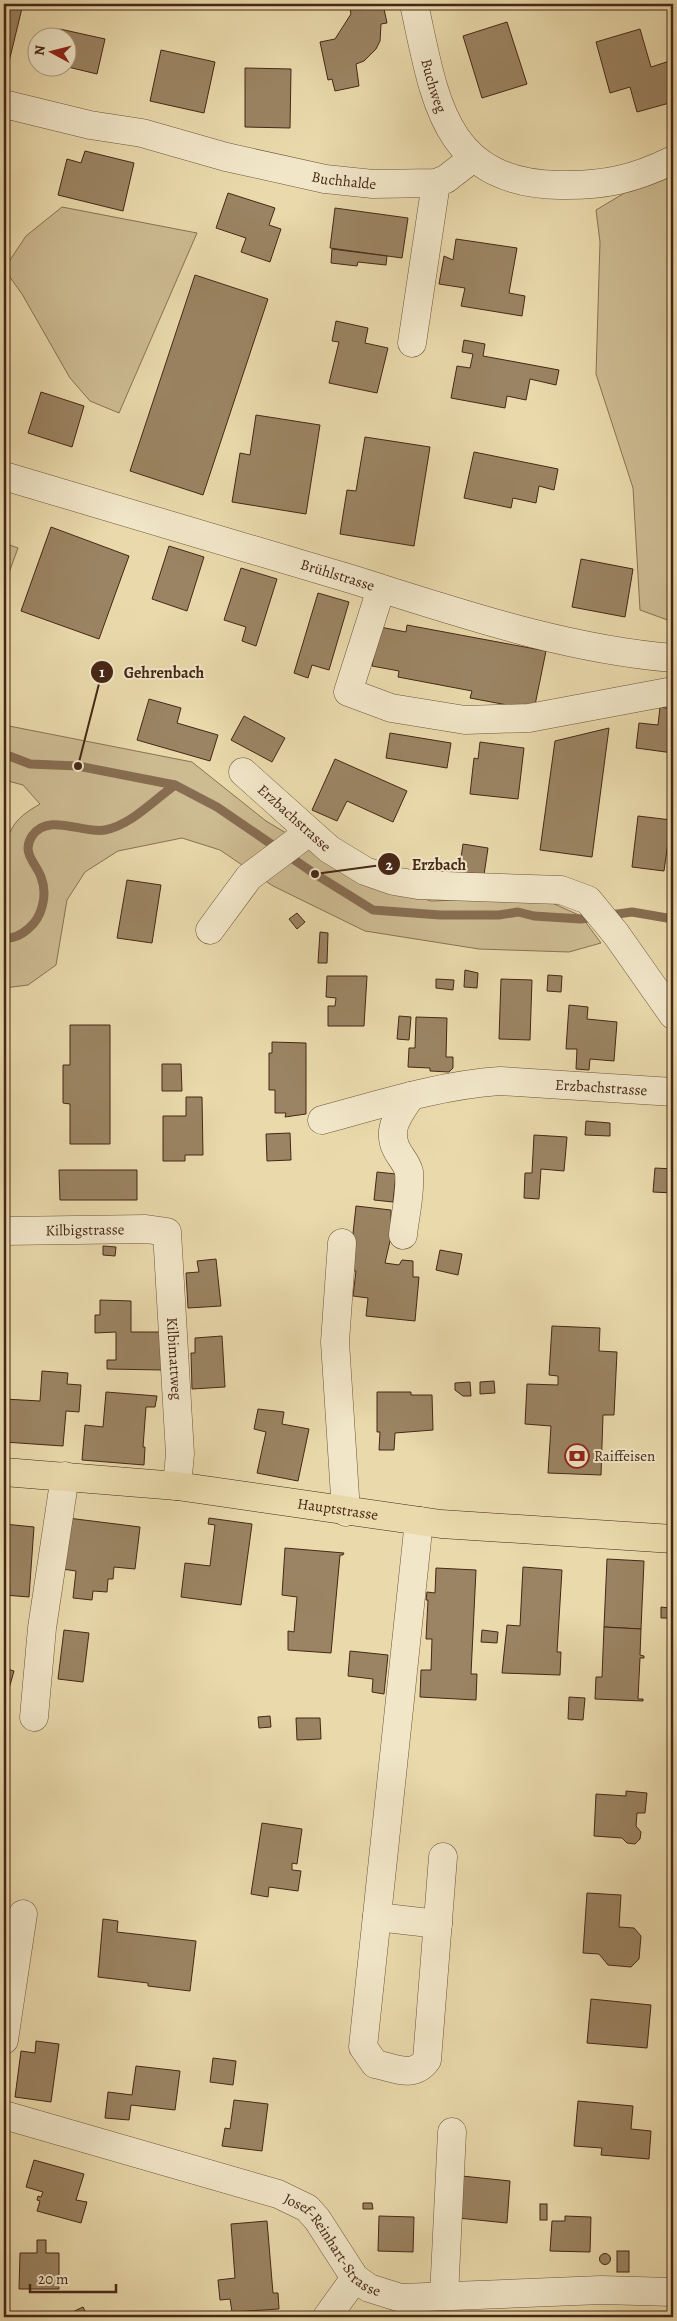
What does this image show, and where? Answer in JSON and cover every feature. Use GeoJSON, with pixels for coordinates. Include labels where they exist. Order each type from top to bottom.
{"type":"FeatureCollection","features":[{"type":"Feature","properties":{"kind":"main road","name":"Hauptstrasse"},"geometry":{"type":"LineString","coordinates":[[4,1472],[176,1486],[419,1521],[673,1539]]}},
{"type":"Feature","properties":{"kind":"street","name":"Buchweg"},"geometry":{"type":"LineString","coordinates":[[414,4],[427,64],[443,115],[462,147],[473,158]]}},
{"type":"Feature","properties":{"kind":"street","name":"Buchhalde"},"geometry":{"type":"LineString","coordinates":[[4,104],[90,125],[142,133],[235,159],[325,179],[373,184],[436,183]]}},
{"type":"Feature","properties":{"kind":"street"},"geometry":{"type":"LineString","coordinates":[[412,343],[436,183],[446,179],[473,158],[489,170],[506,178],[525,183],[575,186],[606,184],[645,174],[673,160]]}},
{"type":"Feature","properties":{"kind":"street","name":"Brühlstrasse"},"geometry":{"type":"LineString","coordinates":[[4,476],[200,533],[505,626],[582,645],[642,656],[673,658]]}},
{"type":"Feature","properties":{"kind":"street"},"geometry":{"type":"LineString","coordinates":[[381,589],[348,692],[391,708],[465,720],[529,718],[673,691]]}},
{"type":"Feature","properties":{"kind":"street","name":"Erzbachstrasse"},"geometry":{"type":"LineString","coordinates":[[243,772],[292,845],[329,849],[365,871],[418,885],[561,890],[588,900],[616,934],[673,1015]]}},
{"type":"Feature","properties":{"kind":"street"},"geometry":{"type":"LineString","coordinates":[[210,930],[249,877],[292,845]]}},
{"type":"Feature","properties":{"kind":"street","name":"Erzbachstrasse"},"geometry":{"type":"LineString","coordinates":[[322,1120],[458,1085],[500,1081],[673,1092]]}},
{"type":"Feature","properties":{"kind":"street"},"geometry":{"type":"LineString","coordinates":[[403,1235],[408,1171],[407,1165],[395,1148],[392,1131],[397,1115],[411,1096]]}},
{"type":"Feature","properties":{"kind":"street","name":"Kilbigstrasse"},"geometry":{"type":"LineString","coordinates":[[4,1231],[146,1229],[167,1232]]}},
{"type":"Feature","properties":{"kind":"street","name":"Kilbimattweg"},"geometry":{"type":"LineString","coordinates":[[167,1232],[180,1454],[176,1486]]}},
{"type":"Feature","properties":{"kind":"street"},"geometry":{"type":"LineString","coordinates":[[342,1243],[335,1342],[346,1512]]}},
{"type":"Feature","properties":{"kind":"street"},"geometry":{"type":"LineString","coordinates":[[34,1717],[42,1628],[65,1476]]}},
{"type":"Feature","properties":{"kind":"street"},"geometry":{"type":"LineString","coordinates":[[419,1521],[363,2047],[375,2064],[412,2072],[421,2069],[427,2060],[443,1857]]}},
{"type":"Feature","properties":{"kind":"street"},"geometry":{"type":"LineString","coordinates":[[4,2040],[23,1914]]}},
{"type":"Feature","properties":{"kind":"street"},"geometry":{"type":"LineString","coordinates":[[377,1916],[438,1924]]}},
{"type":"Feature","properties":{"kind":"street","name":"Josef-Reinhart-Strasse"},"geometry":{"type":"LineString","coordinates":[[4,2115],[278,2194],[307,2208],[317,2218],[355,2278],[369,2288],[401,2298],[601,2290],[673,2292]]}},
{"type":"Feature","properties":{"kind":"street"},"geometry":{"type":"LineString","coordinates":[[444,2296],[452,2132]]}},
{"type":"Feature","properties":{"kind":"street"},"geometry":{"type":"LineString","coordinates":[[328,2317],[355,2278]]}},
{"type":"Feature","properties":{"kind":"shaded area"},"geometry":{"type":"Polygon","coordinates":[[[673,170],[673,622],[640,610],[633,488],[596,374],[600,242],[596,210],[643,182],[673,170]]]}},
{"type":"Feature","properties":{"kind":"shaded area"},"geometry":{"type":"Polygon","coordinates":[[[62,207],[197,233],[119,413],[90,401],[70,378],[22,294],[4,269],[26,236],[62,207]]]}},
{"type":"Feature","properties":{"kind":"shaded area"},"geometry":{"type":"Polygon","coordinates":[[[4,543],[18,548],[4,586],[4,543]]]}},
{"type":"Feature","properties":{"kind":"shaded area"},"geometry":{"type":"Polygon","coordinates":[[[4,725],[192,762],[266,821],[366,881],[431,901],[539,897],[581,916],[601,943],[569,952],[479,949],[365,931],[273,886],[220,850],[182,838],[118,851],[85,872],[67,900],[56,965],[28,985],[4,988],[4,855],[8,837],[15,824],[25,814],[40,804],[23,785],[4,780],[4,725]]]}},
{"type":"Feature","properties":{"kind":"building"},"geometry":{"type":"Polygon","coordinates":[[[4,4],[23,4],[6,74],[4,73],[4,4]]]}},
{"type":"Feature","properties":{"kind":"building"},"geometry":{"type":"Polygon","coordinates":[[[349,4],[383,4],[387,23],[381,24],[380,41],[376,49],[364,61],[356,64],[359,86],[335,91],[332,79],[328,80],[320,42],[335,39],[351,14],[349,4]]]}},
{"type":"Feature","properties":{"kind":"building"},"geometry":{"type":"Polygon","coordinates":[[[507,22],[527,84],[482,98],[463,36],[507,22]]]}},
{"type":"Feature","properties":{"kind":"building"},"geometry":{"type":"Polygon","coordinates":[[[640,29],[651,67],[673,60],[673,102],[637,112],[630,87],[610,93],[596,42],[640,29]]]}},
{"type":"Feature","properties":{"kind":"building"},"geometry":{"type":"Polygon","coordinates":[[[78,33],[105,39],[97,74],[78,69],[78,33]]]}},
{"type":"Feature","properties":{"kind":"building"},"geometry":{"type":"Polygon","coordinates":[[[161,50],[215,62],[204,113],[150,101],[161,50]]]}},
{"type":"Feature","properties":{"kind":"building"},"geometry":{"type":"Polygon","coordinates":[[[245,68],[291,69],[290,128],[245,127],[245,68]]]}},
{"type":"Feature","properties":{"kind":"building"},"geometry":{"type":"Polygon","coordinates":[[[85,151],[134,163],[123,211],[58,195],[67,159],[81,163],[85,151]]]}},
{"type":"Feature","properties":{"kind":"building"},"geometry":{"type":"Polygon","coordinates":[[[228,193],[275,208],[269,225],[281,229],[270,262],[241,252],[246,238],[216,228],[228,193]]]}},
{"type":"Feature","properties":{"kind":"building"},"geometry":{"type":"Polygon","coordinates":[[[335,208],[408,218],[402,258],[330,248],[335,208]]]}},
{"type":"Feature","properties":{"kind":"building"},"geometry":{"type":"Polygon","coordinates":[[[456,239],[517,248],[509,293],[525,296],[522,316],[461,306],[465,288],[439,284],[444,256],[453,260],[456,239]]]}},
{"type":"Feature","properties":{"kind":"building"},"geometry":{"type":"Polygon","coordinates":[[[332,249],[387,256],[386,265],[358,262],[357,266],[331,263],[332,249]]]}},
{"type":"Feature","properties":{"kind":"building"},"geometry":{"type":"Polygon","coordinates":[[[195,275],[268,299],[203,495],[130,471],[195,275]]]}},
{"type":"Feature","properties":{"kind":"building"},"geometry":{"type":"Polygon","coordinates":[[[336,321],[368,328],[365,343],[388,348],[377,393],[329,383],[339,342],[332,341],[336,321]]]}},
{"type":"Feature","properties":{"kind":"building"},"geometry":{"type":"Polygon","coordinates":[[[464,340],[485,344],[483,356],[559,370],[556,385],[530,379],[526,400],[507,396],[505,408],[451,398],[457,366],[470,368],[473,354],[462,352],[464,340]]]}},
{"type":"Feature","properties":{"kind":"building"},"geometry":{"type":"Polygon","coordinates":[[[41,392],[84,406],[72,447],[28,433],[41,392]]]}},
{"type":"Feature","properties":{"kind":"building"},"geometry":{"type":"Polygon","coordinates":[[[256,415],[320,425],[306,514],[232,502],[240,453],[250,455],[256,415]]]}},
{"type":"Feature","properties":{"kind":"building"},"geometry":{"type":"Polygon","coordinates":[[[365,437],[430,447],[414,546],[340,534],[347,490],[356,491],[365,437]]]}},
{"type":"Feature","properties":{"kind":"building"},"geometry":{"type":"Polygon","coordinates":[[[474,452],[558,469],[554,490],[539,486],[536,503],[513,498],[511,508],[464,498],[474,452]]]}},
{"type":"Feature","properties":{"kind":"building"},"geometry":{"type":"Polygon","coordinates":[[[51,527],[129,556],[99,639],[21,611],[51,527]]]}},
{"type":"Feature","properties":{"kind":"building"},"geometry":{"type":"Polygon","coordinates":[[[169,546],[204,557],[187,611],[152,599],[169,546]]]}},
{"type":"Feature","properties":{"kind":"building"},"geometry":{"type":"Polygon","coordinates":[[[581,559],[633,569],[625,617],[572,607],[581,559]]]}},
{"type":"Feature","properties":{"kind":"building"},"geometry":{"type":"Polygon","coordinates":[[[241,568],[277,579],[256,646],[242,641],[246,627],[224,620],[241,568]]]}},
{"type":"Feature","properties":{"kind":"building"},"geometry":{"type":"Polygon","coordinates":[[[318,593],[349,602],[329,670],[312,665],[308,678],[294,673],[318,593]]]}},
{"type":"Feature","properties":{"kind":"building"},"geometry":{"type":"Polygon","coordinates":[[[407,625],[546,651],[534,710],[470,698],[472,691],[398,677],[399,671],[372,666],[380,627],[406,632],[407,625]]]}},
{"type":"Feature","properties":{"kind":"building"},"geometry":{"type":"Polygon","coordinates":[[[149,699],[181,708],[177,723],[218,735],[210,761],[137,740],[149,699]]]}},
{"type":"Feature","properties":{"kind":"building"},"geometry":{"type":"Polygon","coordinates":[[[660,707],[673,709],[673,753],[636,748],[639,723],[658,725],[660,707]]]}},
{"type":"Feature","properties":{"kind":"building"},"geometry":{"type":"Polygon","coordinates":[[[244,716],[285,738],[272,762],[231,740],[244,716]]]}},
{"type":"Feature","properties":{"kind":"building"},"geometry":{"type":"Polygon","coordinates":[[[609,728],[592,857],[540,850],[555,741],[609,728]]]}},
{"type":"Feature","properties":{"kind":"building"},"geometry":{"type":"Polygon","coordinates":[[[390,733],[451,743],[447,768],[386,758],[390,733]]]}},
{"type":"Feature","properties":{"kind":"building"},"geometry":{"type":"Polygon","coordinates":[[[480,742],[524,748],[518,799],[470,794],[474,758],[478,759],[480,742]]]}},
{"type":"Feature","properties":{"kind":"building"},"geometry":{"type":"Polygon","coordinates":[[[335,759],[407,791],[393,822],[347,801],[337,821],[312,810],[335,759]]]}},
{"type":"Feature","properties":{"kind":"building"},"geometry":{"type":"Polygon","coordinates":[[[638,816],[671,820],[664,871],[632,867],[638,816]]]}},
{"type":"Feature","properties":{"kind":"building"},"geometry":{"type":"Polygon","coordinates":[[[463,844],[488,848],[484,875],[459,871],[463,844]]]}},
{"type":"Feature","properties":{"kind":"building"},"geometry":{"type":"Polygon","coordinates":[[[127,880],[161,885],[152,943],[117,938],[127,880]]]}},
{"type":"Feature","properties":{"kind":"building"},"geometry":{"type":"Polygon","coordinates":[[[297,913],[305,922],[297,929],[289,919],[297,913]]]}},
{"type":"Feature","properties":{"kind":"building"},"geometry":{"type":"Polygon","coordinates":[[[320,932],[328,933],[327,963],[318,963],[320,932]]]}},
{"type":"Feature","properties":{"kind":"building"},"geometry":{"type":"Polygon","coordinates":[[[465,970],[478,973],[477,988],[464,987],[465,970]]]}},
{"type":"Feature","properties":{"kind":"building"},"geometry":{"type":"Polygon","coordinates":[[[548,975],[562,976],[561,992],[547,991],[548,975]]]}},
{"type":"Feature","properties":{"kind":"building"},"geometry":{"type":"Polygon","coordinates":[[[327,976],[367,976],[364,1026],[328,1026],[328,1006],[335,1006],[336,998],[326,997],[327,976]]]}},
{"type":"Feature","properties":{"kind":"building"},"geometry":{"type":"Polygon","coordinates":[[[436,979],[454,980],[453,990],[436,988],[436,979]]]}},
{"type":"Feature","properties":{"kind":"building"},"geometry":{"type":"Polygon","coordinates":[[[501,979],[532,980],[530,1040],[499,1039],[501,979]]]}},
{"type":"Feature","properties":{"kind":"building"},"geometry":{"type":"Polygon","coordinates":[[[569,1005],[588,1007],[587,1019],[617,1022],[614,1061],[590,1059],[589,1070],[576,1069],[577,1049],[566,1049],[569,1005]]]}},
{"type":"Feature","properties":{"kind":"building"},"geometry":{"type":"Polygon","coordinates":[[[399,1016],[411,1017],[409,1040],[397,1039],[399,1016]]]}},
{"type":"Feature","properties":{"kind":"building"},"geometry":{"type":"Polygon","coordinates":[[[416,1017],[447,1018],[446,1057],[453,1057],[453,1068],[449,1072],[430,1071],[430,1068],[408,1067],[409,1048],[415,1048],[416,1017]]]}},
{"type":"Feature","properties":{"kind":"building"},"geometry":{"type":"Polygon","coordinates":[[[70,1025],[110,1025],[110,1144],[70,1144],[70,1104],[63,1103],[63,1065],[70,1065],[70,1025]]]}},
{"type":"Feature","properties":{"kind":"building"},"geometry":{"type":"Polygon","coordinates":[[[272,1042],[306,1043],[306,1114],[285,1117],[286,1113],[275,1113],[275,1090],[269,1090],[269,1053],[272,1053],[272,1042]]]}},
{"type":"Feature","properties":{"kind":"building"},"geometry":{"type":"Polygon","coordinates":[[[162,1064],[181,1064],[182,1091],[162,1091],[162,1064]]]}},
{"type":"Feature","properties":{"kind":"building"},"geometry":{"type":"Polygon","coordinates":[[[186,1097],[202,1097],[203,1155],[185,1155],[185,1161],[163,1161],[163,1116],[186,1116],[186,1097]]]}},
{"type":"Feature","properties":{"kind":"building"},"geometry":{"type":"Polygon","coordinates":[[[586,1121],[610,1123],[610,1136],[585,1135],[586,1121]]]}},
{"type":"Feature","properties":{"kind":"building"},"geometry":{"type":"Polygon","coordinates":[[[290,1133],[291,1160],[267,1161],[266,1134],[290,1133]]]}},
{"type":"Feature","properties":{"kind":"building"},"geometry":{"type":"Polygon","coordinates":[[[534,1135],[567,1137],[564,1171],[541,1169],[539,1199],[524,1198],[525,1173],[532,1173],[534,1135]]]}},
{"type":"Feature","properties":{"kind":"building"},"geometry":{"type":"Polygon","coordinates":[[[655,1168],[673,1169],[673,1193],[653,1192],[655,1168]]]}},
{"type":"Feature","properties":{"kind":"building"},"geometry":{"type":"Polygon","coordinates":[[[59,1170],[137,1170],[137,1200],[60,1200],[59,1170]]]}},
{"type":"Feature","properties":{"kind":"building"},"geometry":{"type":"Polygon","coordinates":[[[377,1172],[396,1174],[393,1202],[374,1200],[377,1172]]]}},
{"type":"Feature","properties":{"kind":"building"},"geometry":{"type":"Polygon","coordinates":[[[356,1206],[391,1210],[391,1237],[385,1263],[399,1265],[402,1260],[413,1261],[413,1277],[419,1277],[415,1321],[366,1316],[368,1298],[353,1296],[356,1271],[349,1270],[356,1206]]]}},
{"type":"Feature","properties":{"kind":"building"},"geometry":{"type":"Polygon","coordinates":[[[103,1246],[116,1247],[115,1256],[103,1255],[103,1246]]]}},
{"type":"Feature","properties":{"kind":"building"},"geometry":{"type":"Polygon","coordinates":[[[440,1250],[462,1254],[458,1275],[436,1270],[440,1250]]]}},
{"type":"Feature","properties":{"kind":"building"},"geometry":{"type":"Polygon","coordinates":[[[216,1259],[221,1306],[188,1308],[186,1273],[199,1272],[197,1261],[216,1259]]]}},
{"type":"Feature","properties":{"kind":"building"},"geometry":{"type":"Polygon","coordinates":[[[100,1300],[131,1301],[131,1332],[164,1332],[163,1370],[107,1369],[107,1360],[116,1360],[116,1332],[95,1333],[95,1315],[100,1315],[100,1300]]]}},
{"type":"Feature","properties":{"kind":"building"},"geometry":{"type":"Polygon","coordinates":[[[552,1326],[600,1328],[599,1351],[617,1352],[614,1415],[603,1415],[601,1475],[548,1473],[551,1426],[525,1424],[527,1384],[558,1385],[558,1376],[549,1375],[552,1326]]]}},
{"type":"Feature","properties":{"kind":"building"},"geometry":{"type":"Polygon","coordinates":[[[672,1328],[673,1376],[668,1376],[672,1328]]]}},
{"type":"Feature","properties":{"kind":"building"},"geometry":{"type":"Polygon","coordinates":[[[4,1336],[8,1336],[6,1368],[4,1368],[4,1336]]]}},
{"type":"Feature","properties":{"kind":"building"},"geometry":{"type":"Polygon","coordinates":[[[222,1336],[225,1387],[192,1389],[191,1353],[195,1353],[195,1338],[222,1336]]]}},
{"type":"Feature","properties":{"kind":"building"},"geometry":{"type":"Polygon","coordinates":[[[42,1371],[68,1373],[67,1384],[81,1385],[79,1412],[66,1411],[63,1446],[4,1442],[4,1399],[40,1401],[42,1371]]]}},
{"type":"Feature","properties":{"kind":"building"},"geometry":{"type":"Polygon","coordinates":[[[494,1381],[495,1393],[480,1394],[480,1382],[494,1381]]]}},
{"type":"Feature","properties":{"kind":"building"},"geometry":{"type":"Polygon","coordinates":[[[470,1382],[471,1396],[463,1396],[455,1390],[455,1383],[470,1382]]]}},
{"type":"Feature","properties":{"kind":"building"},"geometry":{"type":"Polygon","coordinates":[[[106,1392],[157,1396],[155,1407],[146,1407],[143,1447],[145,1447],[144,1465],[82,1460],[85,1425],[103,1427],[106,1392]]]}},
{"type":"Feature","properties":{"kind":"building"},"geometry":{"type":"Polygon","coordinates":[[[377,1392],[411,1392],[411,1395],[432,1395],[433,1430],[395,1433],[394,1450],[379,1450],[380,1432],[377,1432],[377,1392]]]}},
{"type":"Feature","properties":{"kind":"building"},"geometry":{"type":"Polygon","coordinates":[[[258,1409],[284,1412],[282,1424],[309,1429],[298,1481],[257,1473],[266,1432],[254,1429],[258,1409]]]}},
{"type":"Feature","properties":{"kind":"building"},"geometry":{"type":"Polygon","coordinates":[[[68,1518],[140,1527],[135,1569],[114,1567],[113,1579],[108,1579],[107,1592],[93,1591],[92,1600],[73,1598],[76,1571],[62,1569],[68,1518]]]}},
{"type":"Feature","properties":{"kind":"building"},"geometry":{"type":"Polygon","coordinates":[[[209,1518],[252,1524],[241,1605],[181,1597],[185,1563],[210,1566],[215,1525],[208,1524],[209,1518]]]}},
{"type":"Feature","properties":{"kind":"building"},"geometry":{"type":"Polygon","coordinates":[[[4,1524],[34,1527],[29,1597],[4,1595],[4,1589],[7,1589],[8,1580],[4,1580],[4,1524]]]}},
{"type":"Feature","properties":{"kind":"building"},"geometry":{"type":"Polygon","coordinates":[[[285,1548],[344,1553],[340,1555],[331,1653],[288,1650],[288,1631],[294,1632],[297,1597],[282,1595],[285,1548]]]}},
{"type":"Feature","properties":{"kind":"building"},"geometry":{"type":"Polygon","coordinates":[[[607,1559],[644,1561],[641,1629],[604,1627],[607,1559]]]}},
{"type":"Feature","properties":{"kind":"building"},"geometry":{"type":"Polygon","coordinates":[[[523,1567],[562,1570],[557,1652],[561,1652],[560,1675],[502,1673],[507,1625],[520,1626],[523,1567]]]}},
{"type":"Feature","properties":{"kind":"building"},"geometry":{"type":"Polygon","coordinates":[[[436,1568],[476,1570],[471,1674],[477,1674],[476,1700],[420,1697],[421,1670],[431,1670],[432,1639],[426,1639],[428,1600],[426,1600],[427,1592],[435,1593],[436,1568]]]}},
{"type":"Feature","properties":{"kind":"building"},"geometry":{"type":"Polygon","coordinates":[[[661,1607],[669,1608],[669,1618],[661,1618],[661,1607]]]}},
{"type":"Feature","properties":{"kind":"building"},"geometry":{"type":"Polygon","coordinates":[[[604,1627],[641,1629],[640,1655],[644,1656],[644,1658],[640,1658],[638,1699],[643,1699],[643,1701],[595,1699],[596,1677],[602,1677],[604,1627]]]}},
{"type":"Feature","properties":{"kind":"building"},"geometry":{"type":"Polygon","coordinates":[[[64,1630],[89,1633],[83,1682],[58,1679],[64,1630]]]}},
{"type":"Feature","properties":{"kind":"building"},"geometry":{"type":"Polygon","coordinates":[[[482,1630],[498,1632],[497,1643],[481,1642],[482,1630]]]}},
{"type":"Feature","properties":{"kind":"building"},"geometry":{"type":"Polygon","coordinates":[[[350,1651],[388,1655],[384,1694],[372,1692],[373,1679],[348,1676],[350,1651]]]}},
{"type":"Feature","properties":{"kind":"building"},"geometry":{"type":"Polygon","coordinates":[[[4,1668],[14,1671],[8,1692],[4,1691],[4,1668]]]}},
{"type":"Feature","properties":{"kind":"building"},"geometry":{"type":"Polygon","coordinates":[[[569,1697],[585,1698],[583,1720],[568,1719],[569,1697]]]}},
{"type":"Feature","properties":{"kind":"building"},"geometry":{"type":"Polygon","coordinates":[[[270,1716],[271,1727],[259,1728],[258,1717],[270,1716]]]}},
{"type":"Feature","properties":{"kind":"building"},"geometry":{"type":"Polygon","coordinates":[[[296,1718],[320,1718],[321,1739],[297,1740],[296,1718]]]}},
{"type":"Feature","properties":{"kind":"building"},"geometry":{"type":"Polygon","coordinates":[[[626,1791],[647,1793],[645,1813],[637,1813],[636,1826],[641,1832],[640,1839],[635,1844],[627,1843],[622,1838],[594,1836],[596,1794],[626,1796],[626,1791]]]}},
{"type":"Feature","properties":{"kind":"building"},"geometry":{"type":"Polygon","coordinates":[[[262,1823],[302,1829],[297,1864],[292,1863],[292,1870],[301,1871],[298,1891],[269,1887],[268,1897],[251,1894],[262,1823]]]}},
{"type":"Feature","properties":{"kind":"building"},"geometry":{"type":"Polygon","coordinates":[[[587,1893],[621,1895],[619,1927],[634,1928],[641,1936],[639,1959],[631,1967],[608,1965],[599,1954],[583,1953],[587,1893]]]}},
{"type":"Feature","properties":{"kind":"building"},"geometry":{"type":"Polygon","coordinates":[[[103,1919],[118,1921],[117,1932],[196,1941],[190,1991],[148,1986],[148,1983],[98,1977],[103,1919]]]}},
{"type":"Feature","properties":{"kind":"building"},"geometry":{"type":"Polygon","coordinates":[[[591,1999],[651,2005],[647,2048],[587,2043],[591,1999]]]}},
{"type":"Feature","properties":{"kind":"building"},"geometry":{"type":"Polygon","coordinates":[[[36,2041],[59,2044],[51,2102],[15,2097],[21,2051],[35,2053],[36,2041]]]}},
{"type":"Feature","properties":{"kind":"building"},"geometry":{"type":"Polygon","coordinates":[[[213,2058],[236,2061],[233,2085],[210,2082],[213,2058]]]}},
{"type":"Feature","properties":{"kind":"building"},"geometry":{"type":"Polygon","coordinates":[[[136,2066],[180,2071],[175,2110],[131,2105],[129,2120],[105,2118],[108,2092],[132,2095],[136,2066]]]}},
{"type":"Feature","properties":{"kind":"building"},"geometry":{"type":"Polygon","coordinates":[[[234,2100],[268,2104],[262,2151],[222,2146],[225,2128],[230,2129],[234,2100]]]}},
{"type":"Feature","properties":{"kind":"building"},"geometry":{"type":"Polygon","coordinates":[[[578,2101],[633,2106],[631,2129],[651,2131],[649,2159],[601,2155],[602,2148],[574,2146],[578,2101]]]}},
{"type":"Feature","properties":{"kind":"building"},"geometry":{"type":"Polygon","coordinates":[[[34,2160],[84,2174],[76,2200],[87,2202],[81,2223],[37,2211],[40,2201],[37,2200],[38,2196],[41,2197],[43,2192],[26,2187],[34,2160]]]}},
{"type":"Feature","properties":{"kind":"building"},"geometry":{"type":"Polygon","coordinates":[[[462,2176],[510,2181],[507,2223],[458,2218],[462,2176]]]}},
{"type":"Feature","properties":{"kind":"building"},"geometry":{"type":"Polygon","coordinates":[[[363,2203],[372,2203],[373,2209],[363,2209],[363,2203]]]}},
{"type":"Feature","properties":{"kind":"building"},"geometry":{"type":"Polygon","coordinates":[[[540,2204],[547,2204],[547,2220],[540,2220],[540,2204]]]}},
{"type":"Feature","properties":{"kind":"building"},"geometry":{"type":"Polygon","coordinates":[[[379,2216],[414,2217],[413,2252],[378,2251],[379,2216]]]}},
{"type":"Feature","properties":{"kind":"building"},"geometry":{"type":"Polygon","coordinates":[[[565,2216],[591,2217],[590,2252],[550,2251],[552,2221],[565,2221],[565,2216]]]}},
{"type":"Feature","properties":{"kind":"building"},"geometry":{"type":"Polygon","coordinates":[[[267,2221],[273,2293],[278,2293],[279,2309],[232,2312],[230,2299],[220,2300],[218,2280],[235,2278],[231,2224],[267,2221]]]}},
{"type":"Feature","properties":{"kind":"building"},"geometry":{"type":"Polygon","coordinates":[[[37,2240],[46,2240],[46,2253],[59,2253],[59,2289],[19,2289],[20,2253],[37,2253],[37,2240]]]}},
{"type":"Feature","properties":{"kind":"building"},"geometry":{"type":"Polygon","coordinates":[[[617,2251],[629,2251],[629,2272],[617,2272],[617,2251]]]}},
{"type":"Feature","properties":{"kind":"building"},"geometry":{"type":"Polygon","coordinates":[[[603,2254],[607,2254],[610,2259],[609,2263],[603,2264],[600,2261],[600,2257],[603,2254]]]}},
{"type":"Feature","properties":{"kind":"building"},"geometry":{"type":"Polygon","coordinates":[[[83,2307],[88,2317],[67,2317],[66,2315],[83,2307]]]}},
{"type":"Feature","properties":{"kind":"waterway"},"geometry":{"type":"LineString","coordinates":[[4,754],[30,764],[78,766],[175,785]]}},
{"type":"Feature","properties":{"kind":"waterway"},"geometry":{"type":"LineString","coordinates":[[4,938],[17,936],[28,929],[37,919],[42,906],[44,898],[43,884],[28,848],[32,836],[39,829],[56,825],[96,830],[115,827],[133,818],[175,785],[217,807],[315,874],[373,910],[440,915],[499,915],[518,912],[534,916],[581,919],[632,912],[673,919]]}},
{"type":"Feature","properties":{"kind":"place","name":"Gehrenbach"},"geometry":{"type":"Point","coordinates":[78,766]}},
{"type":"Feature","properties":{"kind":"place","name":"Erzbach"},"geometry":{"type":"Point","coordinates":[315,874]}},
{"type":"Feature","properties":{"kind":"place","name":"Raiffeisen"},"geometry":{"type":"Point","coordinates":[577,1456]}}]}
